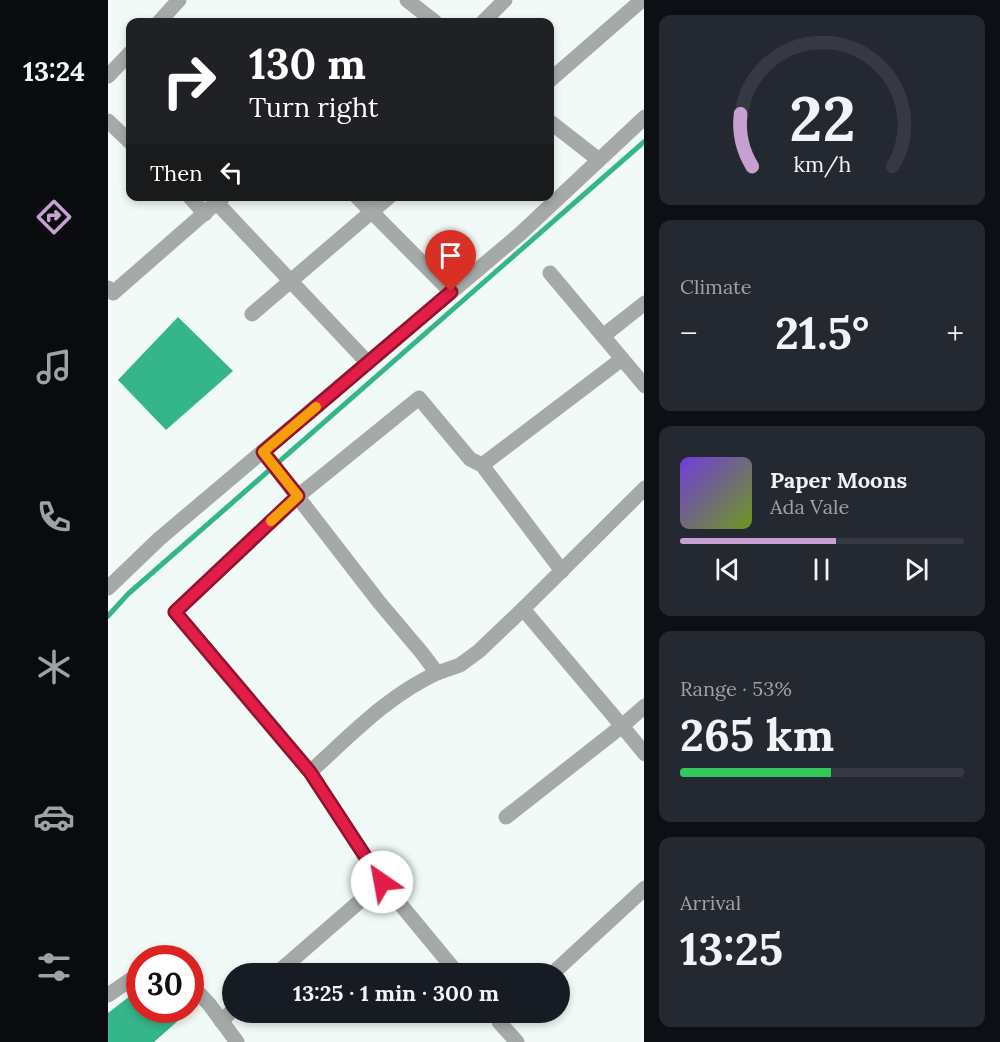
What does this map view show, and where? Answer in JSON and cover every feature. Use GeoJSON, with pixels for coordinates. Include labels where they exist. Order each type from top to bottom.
{"type":"FeatureCollection","features":[{"type":"Feature","properties":{"kind":"street"},"geometry":{"type":"LineString","coordinates":[[162,18],[178,0]]}},
{"type":"Feature","properties":{"kind":"street"},"geometry":{"type":"LineString","coordinates":[[408,0],[427,18]]}},
{"type":"Feature","properties":{"kind":"street"},"geometry":{"type":"LineString","coordinates":[[487,18],[505,0]]}},
{"type":"Feature","properties":{"kind":"street"},"geometry":{"type":"LineString","coordinates":[[554,77],[642,0]]}},
{"type":"Feature","properties":{"kind":"street"},"geometry":{"type":"LineString","coordinates":[[108,76],[126,57]]}},
{"type":"Feature","properties":{"kind":"street"},"geometry":{"type":"LineString","coordinates":[[108,588],[159,540],[266,456],[368,363],[520,234],[644,118]]}},
{"type":"Feature","properties":{"kind":"street"},"geometry":{"type":"LineString","coordinates":[[108,121],[126,138]]}},
{"type":"Feature","properties":{"kind":"street"},"geometry":{"type":"LineString","coordinates":[[554,125],[599,160]]}},
{"type":"Feature","properties":{"kind":"street"},"geometry":{"type":"LineString","coordinates":[[193,201],[205,214]]}},
{"type":"Feature","properties":{"kind":"street"},"geometry":{"type":"LineString","coordinates":[[108,288],[113,293],[220,201]]}},
{"type":"Feature","properties":{"kind":"street"},"geometry":{"type":"LineString","coordinates":[[222,201],[290,280],[368,363]]}},
{"type":"Feature","properties":{"kind":"street"},"geometry":{"type":"LineString","coordinates":[[361,201],[451,292]]}},
{"type":"Feature","properties":{"kind":"street"},"geometry":{"type":"LineString","coordinates":[[252,314],[384,201]]}},
{"type":"Feature","properties":{"kind":"street"},"geometry":{"type":"LineString","coordinates":[[550,273],[644,385]]}},
{"type":"Feature","properties":{"kind":"street"},"geometry":{"type":"LineString","coordinates":[[603,336],[644,304]]}},
{"type":"Feature","properties":{"kind":"street"},"geometry":{"type":"LineString","coordinates":[[482,465],[622,358]]}},
{"type":"Feature","properties":{"kind":"street"},"geometry":{"type":"LineString","coordinates":[[449,963],[382,882],[310,772],[175,612],[298,496],[419,398],[470,459],[482,465],[562,571]]}},
{"type":"Feature","properties":{"kind":"street"},"geometry":{"type":"LineString","coordinates":[[266,456],[437,673]]}},
{"type":"Feature","properties":{"kind":"street"},"geometry":{"type":"LineString","coordinates":[[310,772],[388,702],[414,683],[460,665],[479,651],[644,489]]}},
{"type":"Feature","properties":{"kind":"street"},"geometry":{"type":"LineString","coordinates":[[523,609],[644,753]]}},
{"type":"Feature","properties":{"kind":"street"},"geometry":{"type":"LineString","coordinates":[[506,817],[644,707]]}},
{"type":"Feature","properties":{"kind":"street"},"geometry":{"type":"LineString","coordinates":[[289,963],[382,882]]}},
{"type":"Feature","properties":{"kind":"street"},"geometry":{"type":"LineString","coordinates":[[564,963],[644,889]]}},
{"type":"Feature","properties":{"kind":"street"},"geometry":{"type":"LineString","coordinates":[[108,995],[126,983]]}},
{"type":"Feature","properties":{"kind":"street"},"geometry":{"type":"LineString","coordinates":[[204,999],[222,1013]]}},
{"type":"Feature","properties":{"kind":"street"},"geometry":{"type":"LineString","coordinates":[[230,1023],[237,1042]]}},
{"type":"Feature","properties":{"kind":"street"},"geometry":{"type":"LineString","coordinates":[[505,1023],[517,1042]]}},
{"type":"Feature","properties":{"kind":"shaded area"},"geometry":{"type":"Polygon","coordinates":[[[178,317],[233,371],[166,430],[118,380],[178,317]]]}},
{"type":"Feature","properties":{"kind":"shaded area"},"geometry":{"type":"Polygon","coordinates":[[[126,999],[126,1023],[175,1023],[154,1042],[108,1042],[108,1013],[126,999]]]}},
{"type":"Feature","properties":{"kind":"waterway"},"geometry":{"type":"LineString","coordinates":[[108,616],[128,594],[644,142]]}},
{"type":"Feature","properties":{"kind":"slow traffic"},"geometry":{"type":"LineString","coordinates":[[271,521],[298,496],[263,452],[316,407]]}},
{"type":"Feature","properties":{"kind":"route"},"geometry":{"type":"LineString","coordinates":[[382,882],[310,772],[175,612],[298,496],[263,452],[451,292]]}}]}
